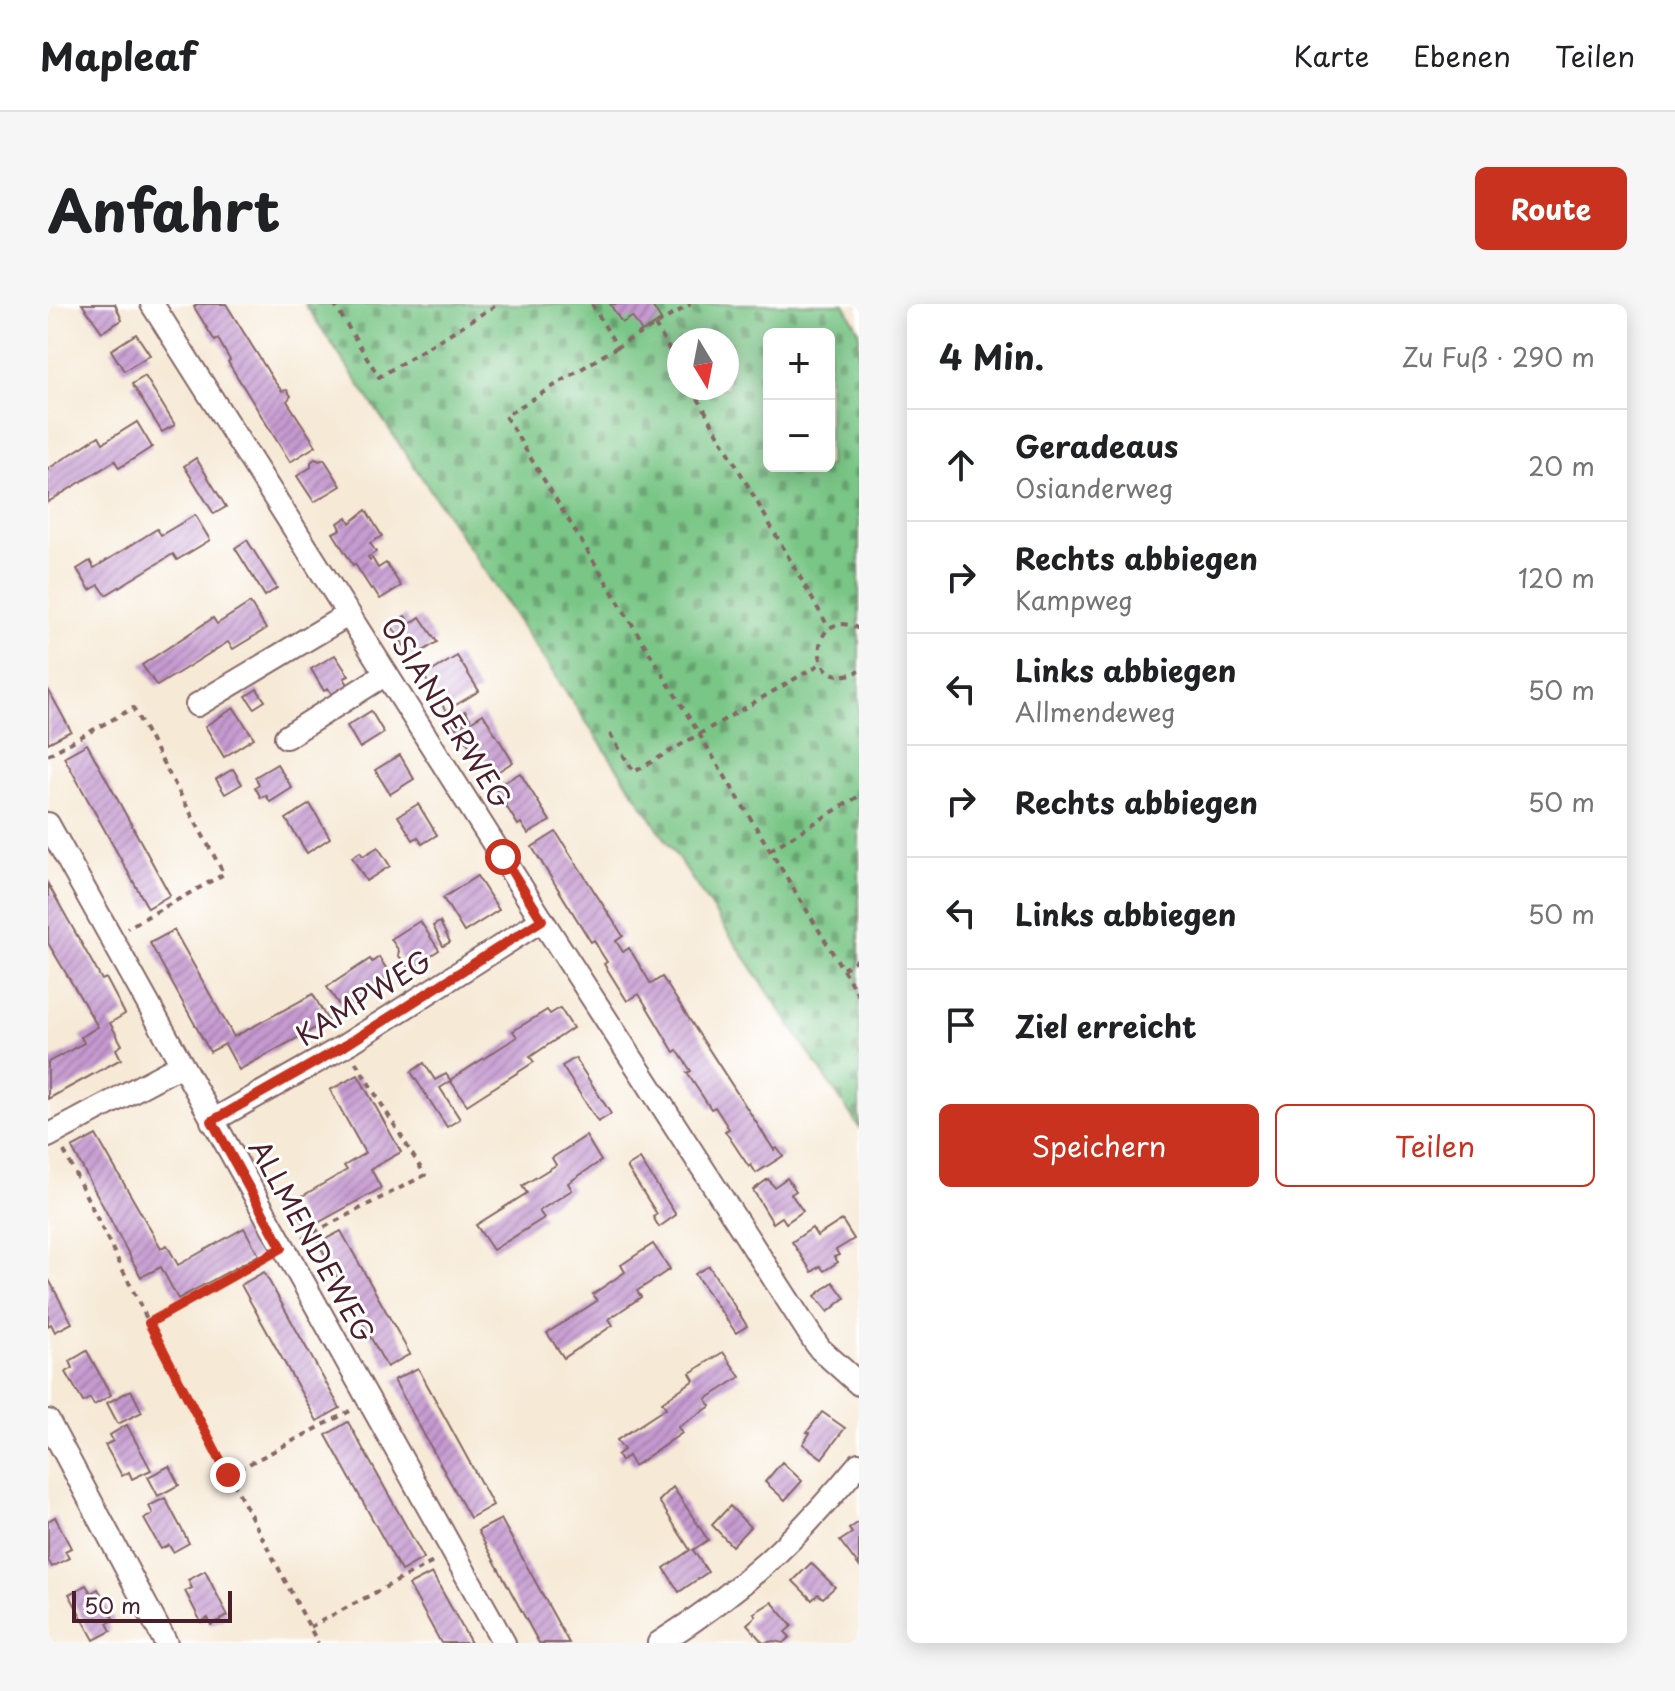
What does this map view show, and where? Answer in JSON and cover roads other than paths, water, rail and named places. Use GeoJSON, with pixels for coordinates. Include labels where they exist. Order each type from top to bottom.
{"type":"FeatureCollection","features":[{"type":"Feature","properties":{"kind":"street","name":"OSIANDERWEG"},"geometry":{"type":"LineString","coordinates":[[152,304],[542,920],[820,1349],[859,1384]]}},
{"type":"Feature","properties":{"kind":"street"},"geometry":{"type":"LineString","coordinates":[[197,705],[349,614]]}},
{"type":"Feature","properties":{"kind":"street"},"geometry":{"type":"LineString","coordinates":[[286,737],[386,674]]}},
{"type":"Feature","properties":{"kind":"street","name":"ALLMENDEWEG"},"geometry":{"type":"LineString","coordinates":[[48,824],[504,1643]]}},
{"type":"Feature","properties":{"kind":"street","name":"KAMPWEG"},"geometry":{"type":"LineString","coordinates":[[212,1121],[346,1045],[542,920]]}},
{"type":"Feature","properties":{"kind":"street"},"geometry":{"type":"LineString","coordinates":[[51,1134],[181,1065]]}},
{"type":"Feature","properties":{"kind":"street"},"geometry":{"type":"LineString","coordinates":[[48,1421],[166,1643]]}},
{"type":"Feature","properties":{"kind":"street"},"geometry":{"type":"LineString","coordinates":[[659,1643],[717,1605],[760,1571],[819,1511],[859,1464]]}}]}
